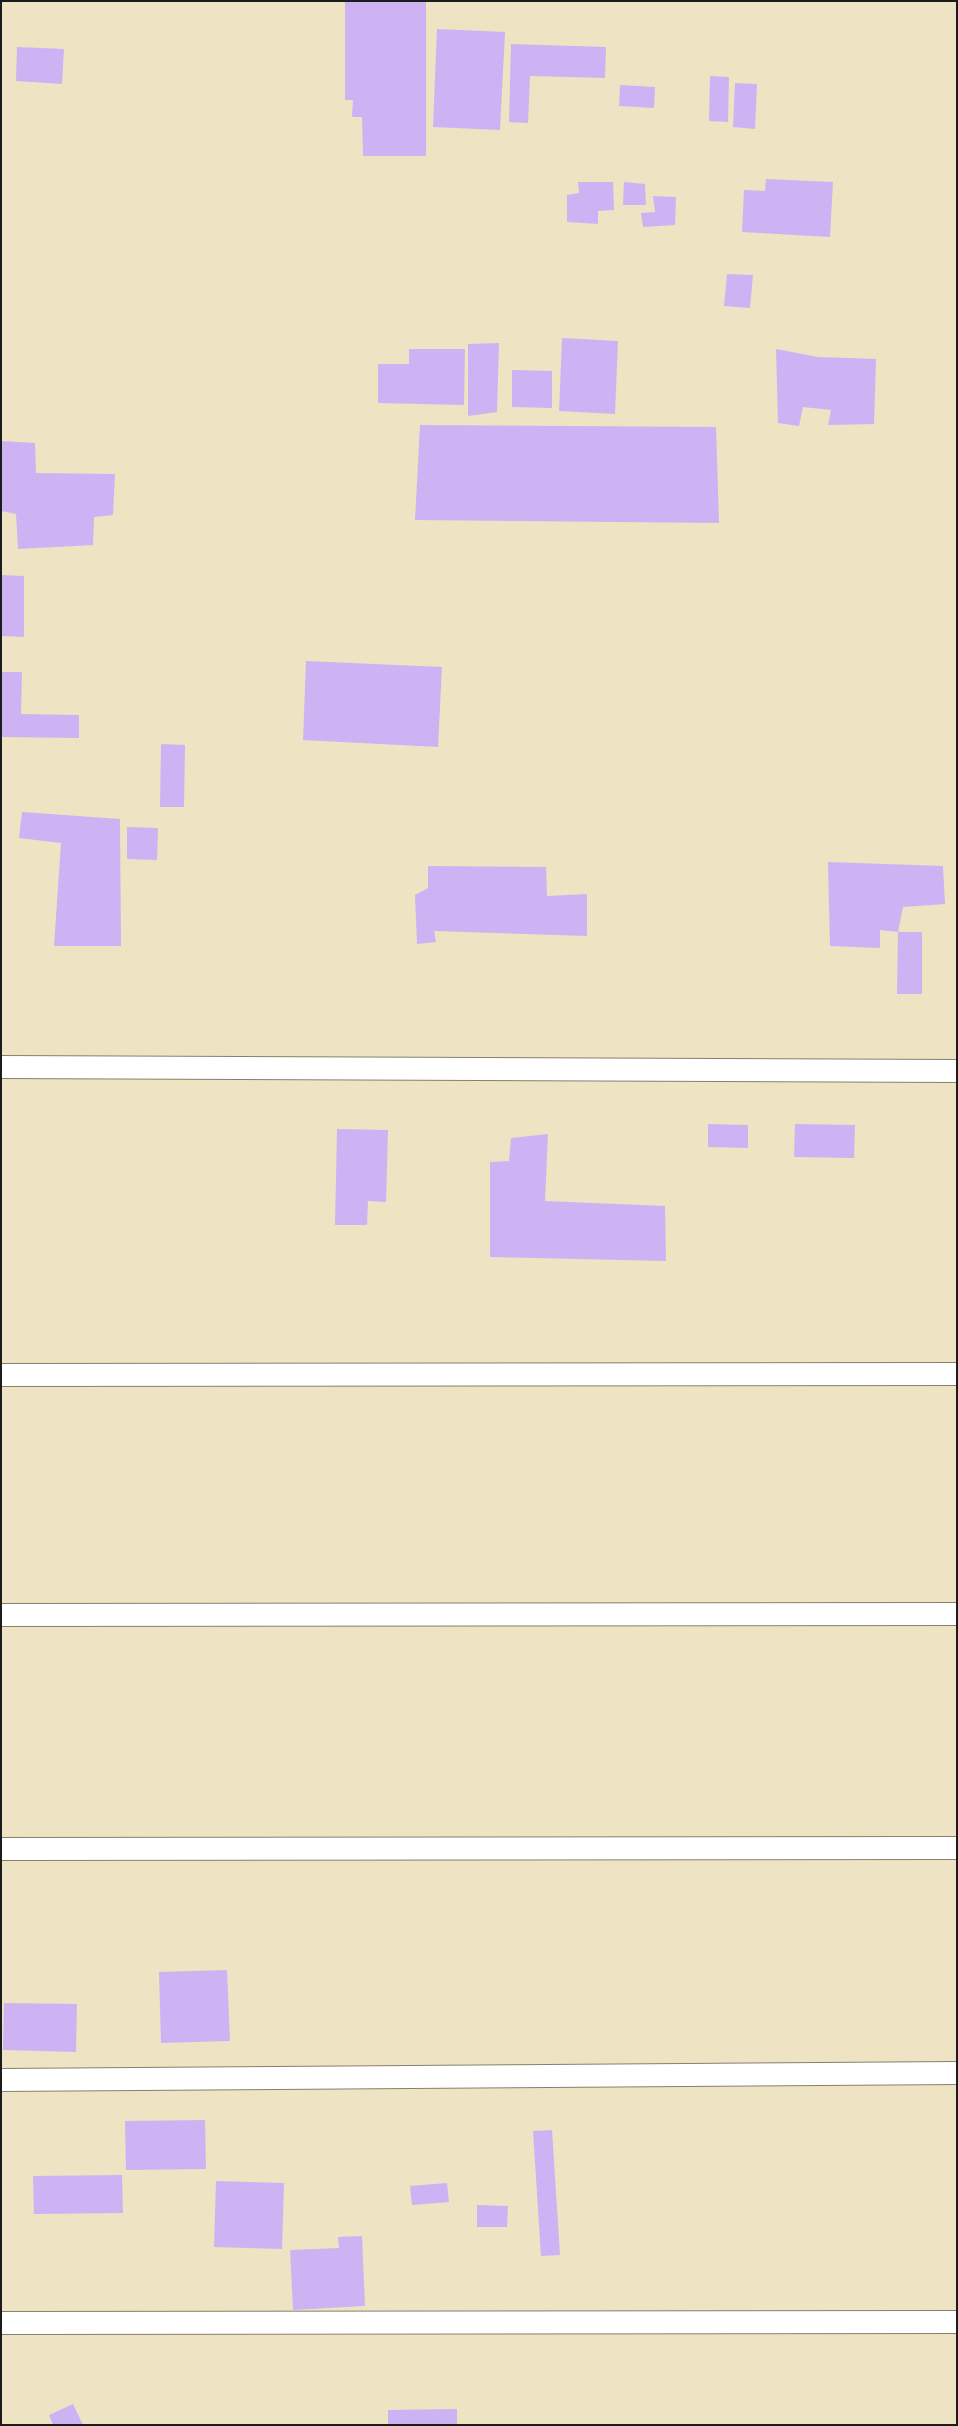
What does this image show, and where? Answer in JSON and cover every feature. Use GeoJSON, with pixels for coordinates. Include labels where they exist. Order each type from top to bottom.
{"type":"FeatureCollection","features":[{"type":"Feature","properties":{"kind":"street"},"geometry":{"type":"LineString","coordinates":[[1,1067],[957,1071]]}},
{"type":"Feature","properties":{"kind":"street"},"geometry":{"type":"LineString","coordinates":[[1,1374],[957,1374]]}},
{"type":"Feature","properties":{"kind":"street"},"geometry":{"type":"LineString","coordinates":[[1,1615],[957,1614]]}},
{"type":"Feature","properties":{"kind":"street"},"geometry":{"type":"LineString","coordinates":[[1,1849],[957,1848]]}},
{"type":"Feature","properties":{"kind":"street"},"geometry":{"type":"LineString","coordinates":[[1,2080],[957,2073]]}},
{"type":"Feature","properties":{"kind":"street"},"geometry":{"type":"LineString","coordinates":[[1,2323],[957,2322]]}},
{"type":"Feature","properties":{"kind":"building"},"geometry":{"type":"Polygon","coordinates":[[[345,1],[426,1],[426,156],[363,156],[362,117],[352,117],[353,100],[345,100],[345,1]]]}},
{"type":"Feature","properties":{"kind":"building"},"geometry":{"type":"Polygon","coordinates":[[[437,29],[505,32],[500,130],[433,127],[437,29]]]}},
{"type":"Feature","properties":{"kind":"building"},"geometry":{"type":"Polygon","coordinates":[[[511,44],[606,47],[605,78],[530,76],[528,123],[509,122],[511,44]]]}},
{"type":"Feature","properties":{"kind":"building"},"geometry":{"type":"Polygon","coordinates":[[[17,47],[64,49],[62,84],[16,81],[17,47]]]}},
{"type":"Feature","properties":{"kind":"building"},"geometry":{"type":"Polygon","coordinates":[[[710,76],[729,77],[728,122],[709,121],[710,76]]]}},
{"type":"Feature","properties":{"kind":"building"},"geometry":{"type":"Polygon","coordinates":[[[735,83],[757,84],[755,129],[733,127],[735,83]]]}},
{"type":"Feature","properties":{"kind":"building"},"geometry":{"type":"Polygon","coordinates":[[[620,85],[655,87],[654,108],[619,106],[620,85]]]}},
{"type":"Feature","properties":{"kind":"building"},"geometry":{"type":"Polygon","coordinates":[[[766,179],[833,182],[830,237],[742,232],[744,190],[765,191],[766,179]]]}},
{"type":"Feature","properties":{"kind":"building"},"geometry":{"type":"Polygon","coordinates":[[[578,182],[613,182],[614,210],[598,211],[598,224],[567,222],[567,195],[579,193],[578,182]]]}},
{"type":"Feature","properties":{"kind":"building"},"geometry":{"type":"Polygon","coordinates":[[[624,182],[645,184],[646,205],[623,205],[624,182]]]}},
{"type":"Feature","properties":{"kind":"building"},"geometry":{"type":"Polygon","coordinates":[[[653,196],[676,197],[675,225],[643,227],[641,213],[655,212],[653,196]]]}},
{"type":"Feature","properties":{"kind":"building"},"geometry":{"type":"Polygon","coordinates":[[[727,274],[753,275],[750,308],[724,306],[727,274]]]}},
{"type":"Feature","properties":{"kind":"building"},"geometry":{"type":"Polygon","coordinates":[[[562,338],[618,341],[615,414],[559,411],[562,338]]]}},
{"type":"Feature","properties":{"kind":"building"},"geometry":{"type":"Polygon","coordinates":[[[499,343],[497,412],[468,416],[468,344],[499,343]]]}},
{"type":"Feature","properties":{"kind":"building"},"geometry":{"type":"Polygon","coordinates":[[[409,349],[465,349],[464,405],[378,403],[378,364],[409,364],[409,349]]]}},
{"type":"Feature","properties":{"kind":"building"},"geometry":{"type":"Polygon","coordinates":[[[776,349],[818,357],[876,359],[874,424],[828,425],[831,410],[803,407],[799,426],[778,423],[776,349]]]}},
{"type":"Feature","properties":{"kind":"building"},"geometry":{"type":"Polygon","coordinates":[[[512,370],[552,371],[552,408],[512,407],[512,370]]]}},
{"type":"Feature","properties":{"kind":"building"},"geometry":{"type":"Polygon","coordinates":[[[420,425],[716,427],[719,523],[415,520],[420,425]]]}},
{"type":"Feature","properties":{"kind":"building"},"geometry":{"type":"Polygon","coordinates":[[[1,441],[35,443],[36,473],[115,474],[113,515],[94,517],[93,545],[18,549],[16,514],[1,511],[1,441]]]}},
{"type":"Feature","properties":{"kind":"building"},"geometry":{"type":"Polygon","coordinates":[[[1,575],[24,576],[24,637],[1,636],[1,575]]]}},
{"type":"Feature","properties":{"kind":"building"},"geometry":{"type":"Polygon","coordinates":[[[306,661],[442,667],[438,747],[303,740],[306,661]]]}},
{"type":"Feature","properties":{"kind":"building"},"geometry":{"type":"Polygon","coordinates":[[[1,672],[22,672],[21,714],[79,715],[79,738],[1,737],[1,672]]]}},
{"type":"Feature","properties":{"kind":"building"},"geometry":{"type":"Polygon","coordinates":[[[161,744],[185,745],[184,807],[160,807],[161,744]]]}},
{"type":"Feature","properties":{"kind":"building"},"geometry":{"type":"Polygon","coordinates":[[[22,812],[120,819],[121,946],[54,946],[61,843],[19,838],[22,812]]]}},
{"type":"Feature","properties":{"kind":"building"},"geometry":{"type":"Polygon","coordinates":[[[127,827],[158,828],[157,860],[127,859],[127,827]]]}},
{"type":"Feature","properties":{"kind":"building"},"geometry":{"type":"Polygon","coordinates":[[[828,862],[943,866],[945,904],[903,907],[898,932],[880,930],[880,948],[830,946],[828,862]]]}},
{"type":"Feature","properties":{"kind":"building"},"geometry":{"type":"Polygon","coordinates":[[[428,866],[546,867],[547,896],[587,894],[587,936],[434,931],[436,942],[417,944],[415,895],[428,888],[428,866]]]}},
{"type":"Feature","properties":{"kind":"building"},"geometry":{"type":"Polygon","coordinates":[[[898,932],[922,932],[922,994],[897,994],[898,932]]]}},
{"type":"Feature","properties":{"kind":"building"},"geometry":{"type":"Polygon","coordinates":[[[708,1124],[748,1125],[748,1148],[708,1147],[708,1124]]]}},
{"type":"Feature","properties":{"kind":"building"},"geometry":{"type":"Polygon","coordinates":[[[795,1124],[855,1125],[854,1158],[794,1157],[795,1124]]]}},
{"type":"Feature","properties":{"kind":"building"},"geometry":{"type":"Polygon","coordinates":[[[337,1129],[388,1130],[386,1202],[368,1201],[367,1225],[335,1225],[337,1129]]]}},
{"type":"Feature","properties":{"kind":"building"},"geometry":{"type":"Polygon","coordinates":[[[548,1134],[545,1201],[665,1206],[666,1261],[490,1257],[490,1162],[509,1161],[511,1138],[548,1134]]]}},
{"type":"Feature","properties":{"kind":"building"},"geometry":{"type":"Polygon","coordinates":[[[227,1970],[230,2041],[161,2043],[159,1972],[227,1970]]]}},
{"type":"Feature","properties":{"kind":"building"},"geometry":{"type":"Polygon","coordinates":[[[4,2003],[77,2004],[76,2052],[3,2050],[4,2003]]]}},
{"type":"Feature","properties":{"kind":"building"},"geometry":{"type":"Polygon","coordinates":[[[205,2120],[206,2169],[126,2170],[125,2121],[205,2120]]]}},
{"type":"Feature","properties":{"kind":"building"},"geometry":{"type":"Polygon","coordinates":[[[552,2130],[560,2255],[541,2256],[533,2131],[552,2130]]]}},
{"type":"Feature","properties":{"kind":"building"},"geometry":{"type":"Polygon","coordinates":[[[122,2175],[123,2213],[34,2214],[33,2176],[122,2175]]]}},
{"type":"Feature","properties":{"kind":"building"},"geometry":{"type":"Polygon","coordinates":[[[216,2181],[284,2183],[282,2249],[214,2247],[216,2181]]]}},
{"type":"Feature","properties":{"kind":"building"},"geometry":{"type":"Polygon","coordinates":[[[447,2183],[449,2202],[412,2205],[410,2186],[447,2183]]]}},
{"type":"Feature","properties":{"kind":"building"},"geometry":{"type":"Polygon","coordinates":[[[477,2205],[508,2206],[507,2227],[477,2227],[477,2205]]]}},
{"type":"Feature","properties":{"kind":"building"},"geometry":{"type":"Polygon","coordinates":[[[362,2236],[365,2306],[293,2310],[290,2250],[339,2248],[338,2237],[362,2236]]]}},
{"type":"Feature","properties":{"kind":"building"},"geometry":{"type":"Polygon","coordinates":[[[73,2404],[83,2425],[53,2425],[49,2415],[73,2404]]]}},
{"type":"Feature","properties":{"kind":"building"},"geometry":{"type":"Polygon","coordinates":[[[457,2409],[457,2425],[388,2425],[388,2410],[457,2409]]]}}]}
